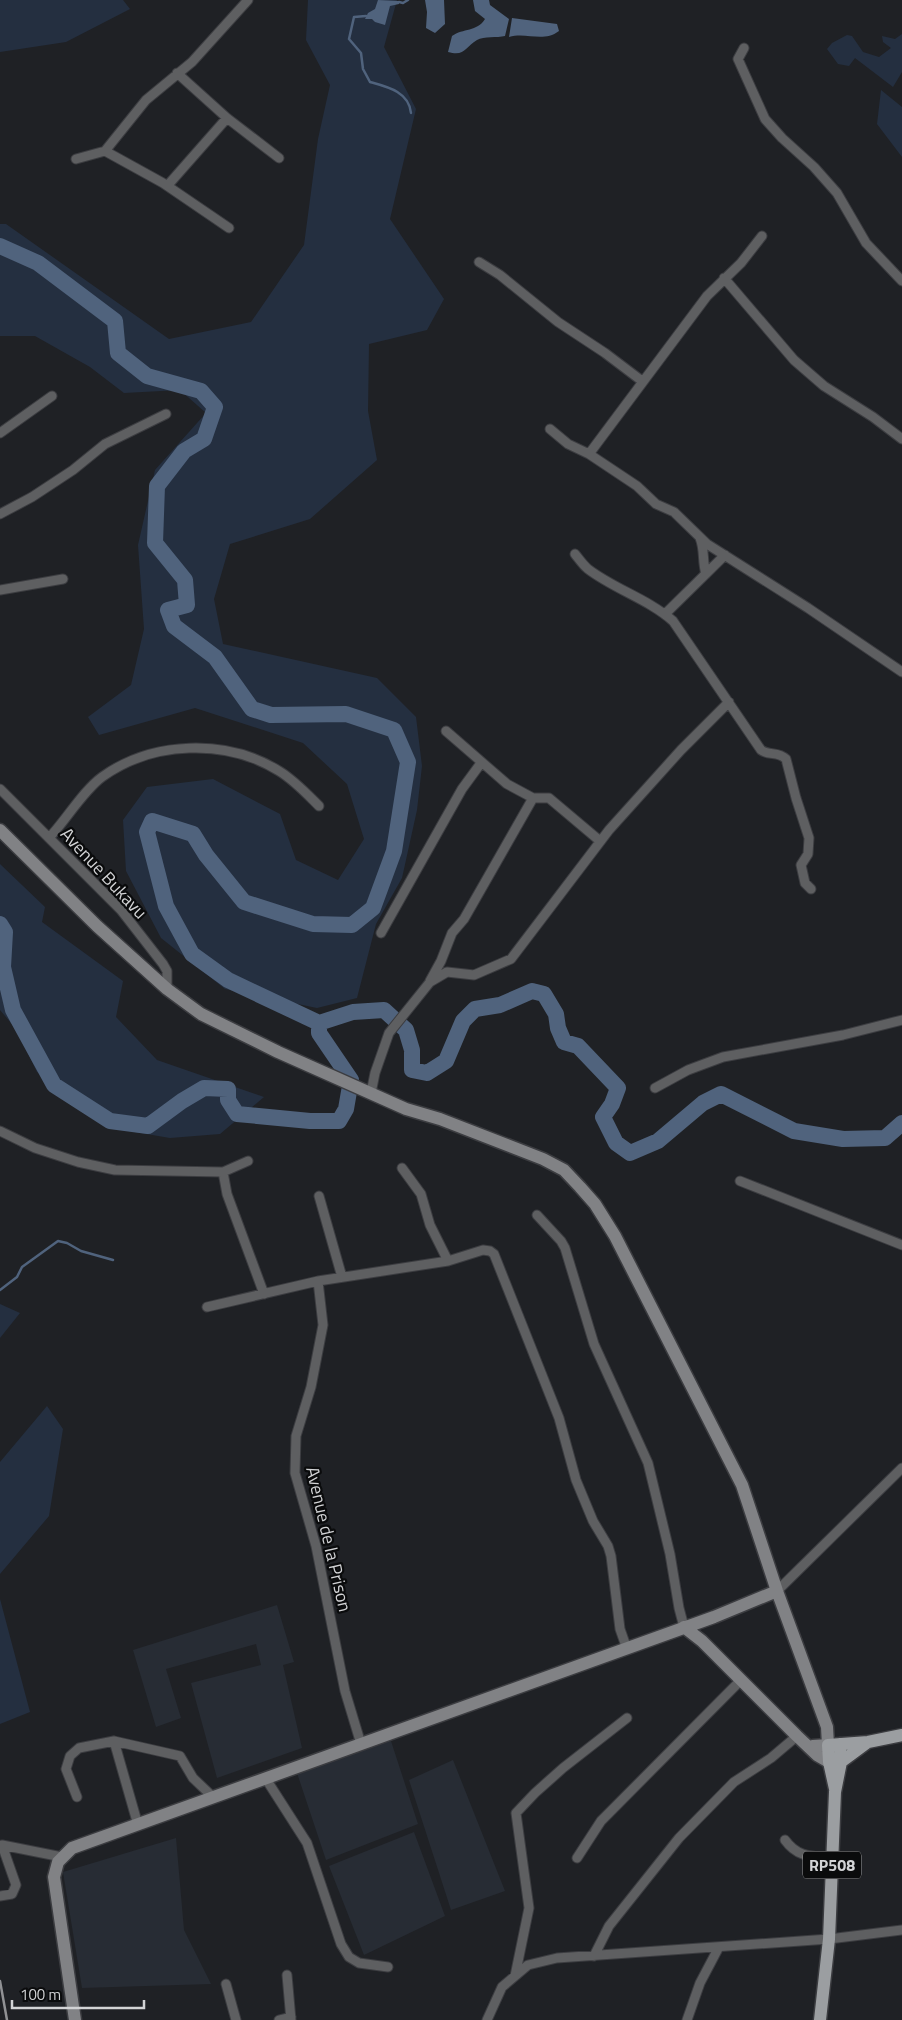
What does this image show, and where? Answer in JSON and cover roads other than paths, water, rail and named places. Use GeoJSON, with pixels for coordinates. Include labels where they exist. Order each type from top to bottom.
{"type":"FeatureCollection","features":[{"type":"Feature","properties":{"kind":"main road"},"geometry":{"type":"LineString","coordinates":[[834,1744],[868,1742],[902,1735]]}},
{"type":"Feature","properties":{"kind":"main road"},"geometry":{"type":"LineString","coordinates":[[835,1762],[868,1742]]}},
{"type":"Feature","properties":{"kind":"main road","name":"RP508"},"geometry":{"type":"LineString","coordinates":[[829,1938],[836,1792],[834,1744]]}},
{"type":"Feature","properties":{"kind":"main road"},"geometry":{"type":"LineString","coordinates":[[820,2020],[829,1938]]}},
{"type":"Feature","properties":{"kind":"street"},"geometry":{"type":"LineString","coordinates":[[76,159],[105,151],[146,100],[192,62],[248,0]]}},
{"type":"Feature","properties":{"kind":"street"},"geometry":{"type":"LineString","coordinates":[[744,48],[738,59],[764,116],[836,193],[866,243],[902,281]]}},
{"type":"Feature","properties":{"kind":"street"},"geometry":{"type":"LineString","coordinates":[[177,73],[227,118],[279,158]]}},
{"type":"Feature","properties":{"kind":"street"},"geometry":{"type":"LineString","coordinates":[[168,185],[227,118]]}},
{"type":"Feature","properties":{"kind":"street"},"geometry":{"type":"LineString","coordinates":[[105,151],[168,185],[229,228]]}},
{"type":"Feature","properties":{"kind":"street"},"geometry":{"type":"LineString","coordinates":[[589,454],[642,381],[708,296],[741,263],[762,236]]}},
{"type":"Feature","properties":{"kind":"street"},"geometry":{"type":"LineString","coordinates":[[479,262],[500,275],[558,322],[605,353],[642,381]]}},
{"type":"Feature","properties":{"kind":"street"},"geometry":{"type":"LineString","coordinates":[[724,278],[794,360],[824,386],[873,417],[902,439]]}},
{"type":"Feature","properties":{"kind":"street"},"geometry":{"type":"LineString","coordinates":[[0,433],[52,396]]}},
{"type":"Feature","properties":{"kind":"street"},"geometry":{"type":"LineString","coordinates":[[0,514],[32,497],[73,470],[106,444],[166,414]]}},
{"type":"Feature","properties":{"kind":"street"},"geometry":{"type":"LineString","coordinates":[[550,429],[568,444],[589,454],[637,486],[656,504],[674,512],[699,537],[724,555],[808,608],[902,672]]}},
{"type":"Feature","properties":{"kind":"street"},"geometry":{"type":"LineString","coordinates":[[699,537],[703,547],[702,562],[706,574]]}},
{"type":"Feature","properties":{"kind":"street"},"geometry":{"type":"LineString","coordinates":[[575,554],[587,569],[634,598],[658,609],[673,621],[761,750],[765,753],[778,753],[786,759],[809,838],[808,854],[801,865],[805,883],[811,889]]}},
{"type":"Feature","properties":{"kind":"street"},"geometry":{"type":"LineString","coordinates":[[665,614],[724,555]]}},
{"type":"Feature","properties":{"kind":"street"},"geometry":{"type":"LineString","coordinates":[[0,590],[63,579]]}},
{"type":"Feature","properties":{"kind":"street"},"geometry":{"type":"LineString","coordinates":[[430,982],[447,972],[474,975],[509,961],[520,950],[600,841],[681,750],[730,702]]}},
{"type":"Feature","properties":{"kind":"street"},"geometry":{"type":"LineString","coordinates":[[446,731],[481,763],[508,784],[533,798],[549,798],[600,841]]}},
{"type":"Feature","properties":{"kind":"street"},"geometry":{"type":"LineString","coordinates":[[48,838],[101,778],[138,758],[164,750],[208,747],[255,759],[279,770],[319,806]]}},
{"type":"Feature","properties":{"kind":"street"},"geometry":{"type":"LineString","coordinates":[[381,933],[462,789],[481,763]]}},
{"type":"Feature","properties":{"kind":"street","name":"Avenue Bukavu"},"geometry":{"type":"LineString","coordinates":[[0,789],[121,910],[163,964],[167,972],[167,988]]}},
{"type":"Feature","properties":{"kind":"street"},"geometry":{"type":"LineString","coordinates":[[368,1092],[389,1033],[430,982],[452,933],[462,922],[533,798]]}},
{"type":"Feature","properties":{"kind":"street"},"geometry":{"type":"LineString","coordinates":[[0,830],[97,926],[167,988],[201,1014],[406,1109],[440,1119],[543,1159],[564,1170],[595,1204],[615,1236],[742,1485],[777,1591],[834,1744],[810,1748]]}},
{"type":"Feature","properties":{"kind":"street"},"geometry":{"type":"LineString","coordinates":[[655,1088],[688,1070],[723,1057],[842,1035],[902,1020]]}},
{"type":"Feature","properties":{"kind":"street"},"geometry":{"type":"LineString","coordinates":[[0,1131],[35,1148],[78,1162],[114,1170],[223,1172],[248,1161]]}},
{"type":"Feature","properties":{"kind":"street"},"geometry":{"type":"LineString","coordinates":[[402,1168],[421,1194],[430,1225],[448,1261]]}},
{"type":"Feature","properties":{"kind":"street"},"geometry":{"type":"LineString","coordinates":[[223,1172],[227,1194],[264,1294]]}},
{"type":"Feature","properties":{"kind":"street"},"geometry":{"type":"LineString","coordinates":[[740,1181],[902,1245]]}},
{"type":"Feature","properties":{"kind":"street"},"geometry":{"type":"LineString","coordinates":[[319,1196],[342,1277]]}},
{"type":"Feature","properties":{"kind":"street"},"geometry":{"type":"LineString","coordinates":[[537,1215],[562,1241],[594,1344],[648,1463],[670,1554],[684,1627],[702,1641],[810,1748],[835,1762]]}},
{"type":"Feature","properties":{"kind":"street"},"geometry":{"type":"LineString","coordinates":[[208,1307],[318,1281],[448,1261],[484,1250],[490,1251],[496,1258],[559,1418],[576,1480],[593,1521],[608,1546],[611,1556],[620,1629],[627,1649]]}},
{"type":"Feature","properties":{"kind":"street","name":"Avenue de la Prison"},"geometry":{"type":"LineString","coordinates":[[318,1281],[323,1325],[312,1387],[296,1436],[295,1473],[316,1546],[346,1690],[361,1744]]}},
{"type":"Feature","properties":{"kind":"street"},"geometry":{"type":"LineString","coordinates":[[75,2020],[54,1877],[56,1867],[62,1857],[72,1848],[627,1649],[777,1591],[902,1468]]}},
{"type":"Feature","properties":{"kind":"street"},"geometry":{"type":"LineString","coordinates":[[577,1858],[601,1821],[665,1754],[741,1680]]}},
{"type":"Feature","properties":{"kind":"street"},"geometry":{"type":"LineString","coordinates":[[515,1976],[529,1908],[516,1813],[535,1792],[563,1768],[627,1718]]}},
{"type":"Feature","properties":{"kind":"street"},"geometry":{"type":"LineString","coordinates":[[594,1956],[610,1926],[679,1838],[734,1782],[771,1758],[797,1736]]}},
{"type":"Feature","properties":{"kind":"street"},"geometry":{"type":"LineString","coordinates":[[114,1741],[138,1825]]}},
{"type":"Feature","properties":{"kind":"street"},"geometry":{"type":"LineString","coordinates":[[77,1797],[66,1770],[70,1756],[79,1748],[114,1741],[180,1756],[193,1778],[214,1798]]}},
{"type":"Feature","properties":{"kind":"street"},"geometry":{"type":"LineString","coordinates":[[266,1779],[307,1842],[341,1944],[349,1957],[359,1962],[388,1967]]}},
{"type":"Feature","properties":{"kind":"street"},"geometry":{"type":"LineString","coordinates":[[785,1840],[792,1849],[803,1855],[833,1858]]}},
{"type":"Feature","properties":{"kind":"street"},"geometry":{"type":"LineString","coordinates":[[0,1896],[12,1894],[16,1885],[2,1845],[62,1857]]}},
{"type":"Feature","properties":{"kind":"street"},"geometry":{"type":"LineString","coordinates":[[488,2020],[502,1987],[528,1965],[557,1958],[719,1947],[902,1930]]}},
{"type":"Feature","properties":{"kind":"street"},"geometry":{"type":"LineString","coordinates":[[687,2020],[700,1983],[719,1947]]}},
{"type":"Feature","properties":{"kind":"street"},"geometry":{"type":"LineString","coordinates":[[279,2020],[291,2019],[287,1975]]}},
{"type":"Feature","properties":{"kind":"street"},"geometry":{"type":"LineString","coordinates":[[226,1984],[236,2020]]}},
{"type":"Feature","properties":{"kind":"waterway"},"geometry":{"type":"LineString","coordinates":[[399,2],[403,3],[408,0]]}},
{"type":"Feature","properties":{"kind":"waterway"},"geometry":{"type":"LineString","coordinates":[[366,16],[354,17],[349,39],[361,53],[363,69],[370,82],[390,88],[402,95],[411,113]]}},
{"type":"Feature","properties":{"kind":"waterway"},"geometry":{"type":"LineString","coordinates":[[0,246],[38,263],[115,321],[118,353],[147,376],[201,391],[215,407],[204,439],[184,451],[157,486],[155,543],[185,580],[187,605],[168,610],[174,626],[215,657],[252,709],[271,715],[346,714],[394,730],[408,762],[394,851],[373,908],[352,925],[313,924],[244,902],[206,855],[193,834],[152,821],[147,832],[166,906],[192,954],[228,980],[319,1023]]}},
{"type":"Feature","properties":{"kind":"waterway"},"geometry":{"type":"LineString","coordinates":[[0,924],[5,932],[3,967],[13,1010],[54,1085],[110,1121],[148,1126],[182,1101],[204,1088],[228,1089],[228,1100],[237,1114],[310,1121],[339,1121],[346,1109],[351,1080],[319,1033],[319,1023],[353,1012],[384,1010],[406,1030],[412,1050],[412,1070],[427,1073],[446,1061],[463,1021],[475,1009],[500,1005],[532,991],[544,994],[556,1014],[558,1028],[564,1042],[578,1046],[618,1088],[612,1104],[603,1117],[616,1143],[630,1153],[658,1141],[703,1103],[721,1094],[794,1131],[843,1139],[885,1138],[902,1123]]}},
{"type":"Feature","properties":{"kind":"waterway"},"geometry":{"type":"LineString","coordinates":[[0,1290],[17,1277],[22,1267],[58,1241],[67,1243],[81,1251],[113,1260]]}},
{"type":"Feature","properties":{"kind":"railway"},"geometry":{"type":"LineString","coordinates":[[0,1981],[7,2020]]}}]}
